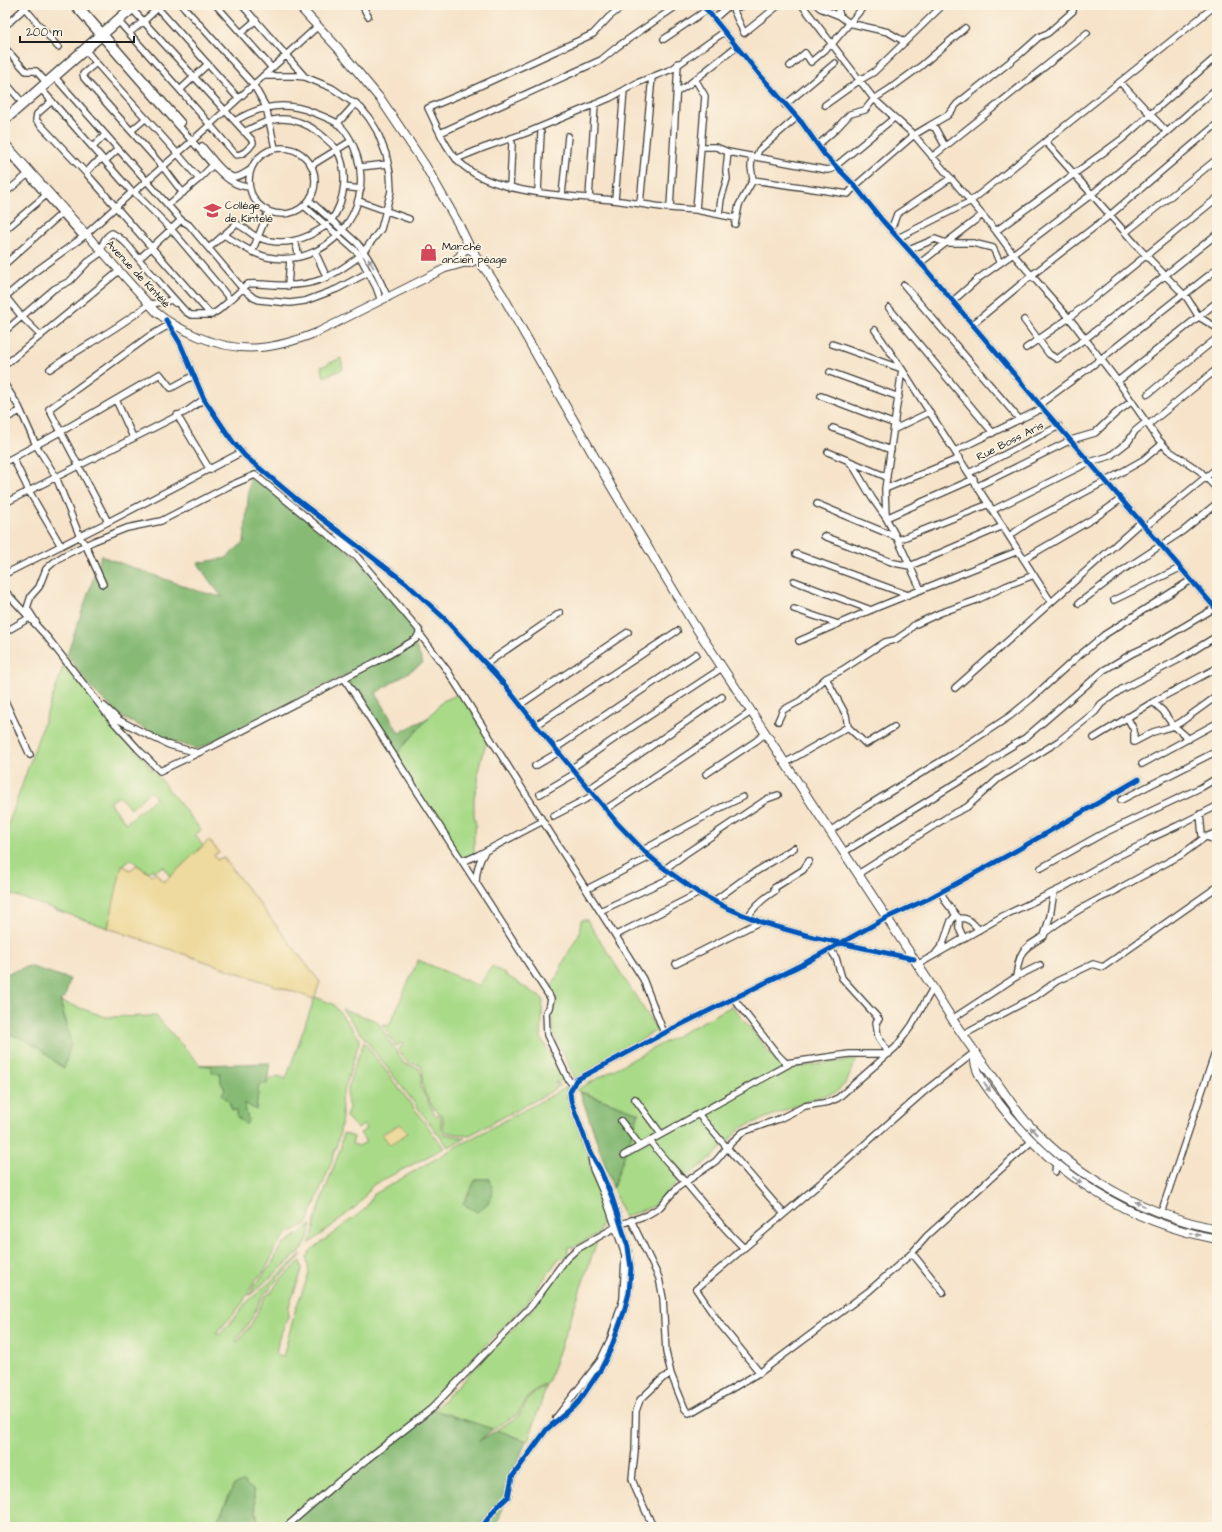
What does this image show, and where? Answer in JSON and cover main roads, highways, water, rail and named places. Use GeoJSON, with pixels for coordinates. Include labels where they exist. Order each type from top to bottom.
{"type":"FeatureCollection","features":[{"type":"Feature","properties":{"kind":"highway"},"geometry":{"type":"LineString","coordinates":[[298,5],[318,26],[382,101],[425,165],[459,225],[468,256],[486,270],[509,306],[611,486],[693,623],[952,1019],[1030,1126],[1067,1160],[1123,1197],[1184,1221],[1217,1229]]}},
{"type":"Feature","properties":{"kind":"highway"},"geometry":{"type":"LineString","coordinates":[[975,1052],[974,1061],[983,1081],[1010,1117],[1056,1168],[1092,1190],[1139,1215],[1164,1225],[1217,1239]]}},
{"type":"Feature","properties":{"kind":"main road","name":"Avenue de Kintélé"},"geometry":{"type":"LineString","coordinates":[[5,143],[85,236],[168,322],[221,345],[240,348],[259,348],[297,341],[384,300],[468,256]]}},
{"type":"Feature","properties":{"kind":"place","name":"Collège de Kintelé"},"geometry":{"type":"Point","coordinates":[212,211]}},
{"type":"Feature","properties":{"kind":"place","name":"Marché ancien péage"},"geometry":{"type":"Point","coordinates":[429,252]}}]}
